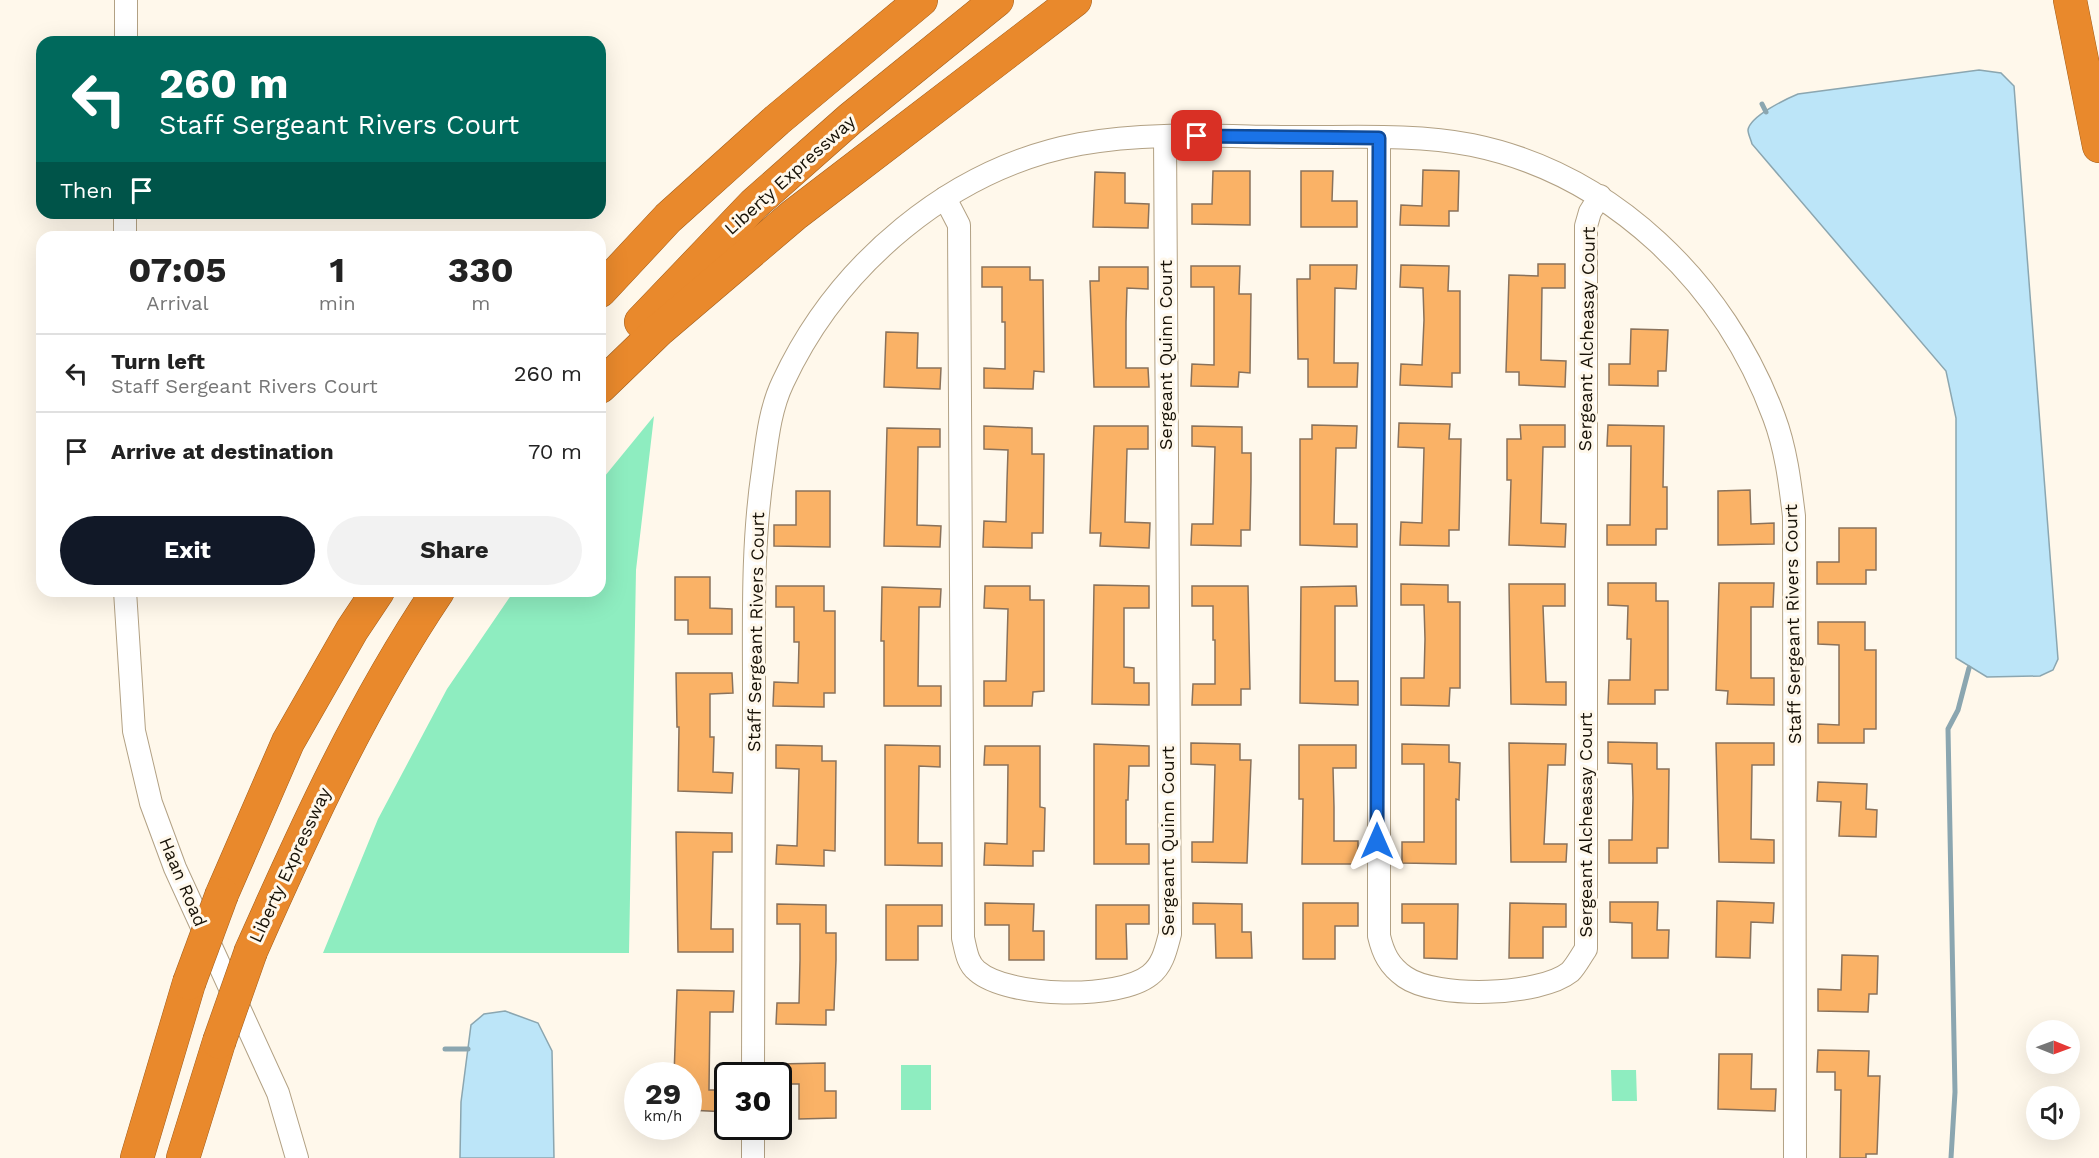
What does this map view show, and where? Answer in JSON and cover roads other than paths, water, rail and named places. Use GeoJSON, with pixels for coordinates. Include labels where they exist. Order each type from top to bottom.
{"type":"FeatureCollection","features":[{"type":"Feature","properties":{"kind":"highway"},"geometry":{"type":"LineString","coordinates":[[606,285],[685,203],[777,120],[921,0]]}},
{"type":"Feature","properties":{"kind":"highway","name":"Liberty Expressway"},"geometry":{"type":"LineString","coordinates":[[606,361],[683,276],[754,204],[850,119],[997,0]]}},
{"type":"Feature","properties":{"kind":"highway"},"geometry":{"type":"LineString","coordinates":[[606,381],[659,330],[794,215],[1075,0]]}},
{"type":"Feature","properties":{"kind":"highway"},"geometry":{"type":"LineString","coordinates":[[2070,0],[2099,146]]}},
{"type":"Feature","properties":{"kind":"highway"},"geometry":{"type":"LineString","coordinates":[[138,1158],[189,983],[222,894],[288,742],[352,630],[374,597]]}},
{"type":"Feature","properties":{"kind":"highway","name":"Liberty Expressway"},"geometry":{"type":"LineString","coordinates":[[183,1158],[219,1042],[251,951],[311,817],[360,720],[434,597]]}},
{"type":"Feature","properties":{"kind":"street"},"geometry":{"type":"LineString","coordinates":[[126,0],[126,36]]}},
{"type":"Feature","properties":{"kind":"street","name":"Sergeant Quinn Court"},"geometry":{"type":"LineString","coordinates":[[945,198],[959,225],[963,938],[968,960],[976,971],[1008,985],[1039,992],[1058,993],[1127,986],[1150,975],[1164,958],[1170,934],[1165,137]]}},
{"type":"Feature","properties":{"kind":"street","name":"Staff Sergeant Rivers Court"},"geometry":{"type":"LineString","coordinates":[[753,1062],[755,526],[768,428],[782,384],[822,315],[858,270],[894,237],[945,198],[988,174],[1027,159],[1076,145],[1121,138],[1427,138],[1476,146],[1548,169],[1600,196],[1653,237],[1703,288],[1742,346],[1774,417],[1788,465],[1795,549],[1796,1158]]}},
{"type":"Feature","properties":{"kind":"street","name":"Sergeant Alcheasay Court"},"geometry":{"type":"LineString","coordinates":[[1379,138],[1379,936],[1384,957],[1406,978],[1441,988],[1483,993],[1517,991],[1551,982],[1571,971],[1586,949],[1586,226],[1590,212],[1600,196]]}},
{"type":"Feature","properties":{"kind":"street","name":"Haan Road"},"geometry":{"type":"LineString","coordinates":[[126,597],[134,731],[151,803],[175,868],[278,1094],[297,1158]]}},
{"type":"Feature","properties":{"kind":"street"},"geometry":{"type":"LineString","coordinates":[[753,1140],[753,1158]]}},
{"type":"Feature","properties":{"kind":"water"},"geometry":{"type":"Polygon","coordinates":[[[1979,70],[2001,73],[2014,86],[2058,659],[2053,670],[2040,676],[1987,677],[1956,658],[1956,418],[1946,371],[1752,144],[1748,132],[1755,119],[1777,104],[1798,94],[1979,70]]]}},
{"type":"Feature","properties":{"kind":"water"},"geometry":{"type":"Polygon","coordinates":[[[505,1011],[538,1023],[552,1051],[554,1158],[460,1158],[461,1102],[471,1025],[484,1014],[505,1011]]]}},
{"type":"Feature","properties":{"kind":"waterway"},"geometry":{"type":"LineString","coordinates":[[1762,104],[1766,112]]}},
{"type":"Feature","properties":{"kind":"waterway"},"geometry":{"type":"LineString","coordinates":[[1951,1158],[1955,1092],[1948,729],[1958,710],[1969,668]]}},
{"type":"Feature","properties":{"kind":"waterway"},"geometry":{"type":"LineString","coordinates":[[445,1049],[468,1049]]}}]}
